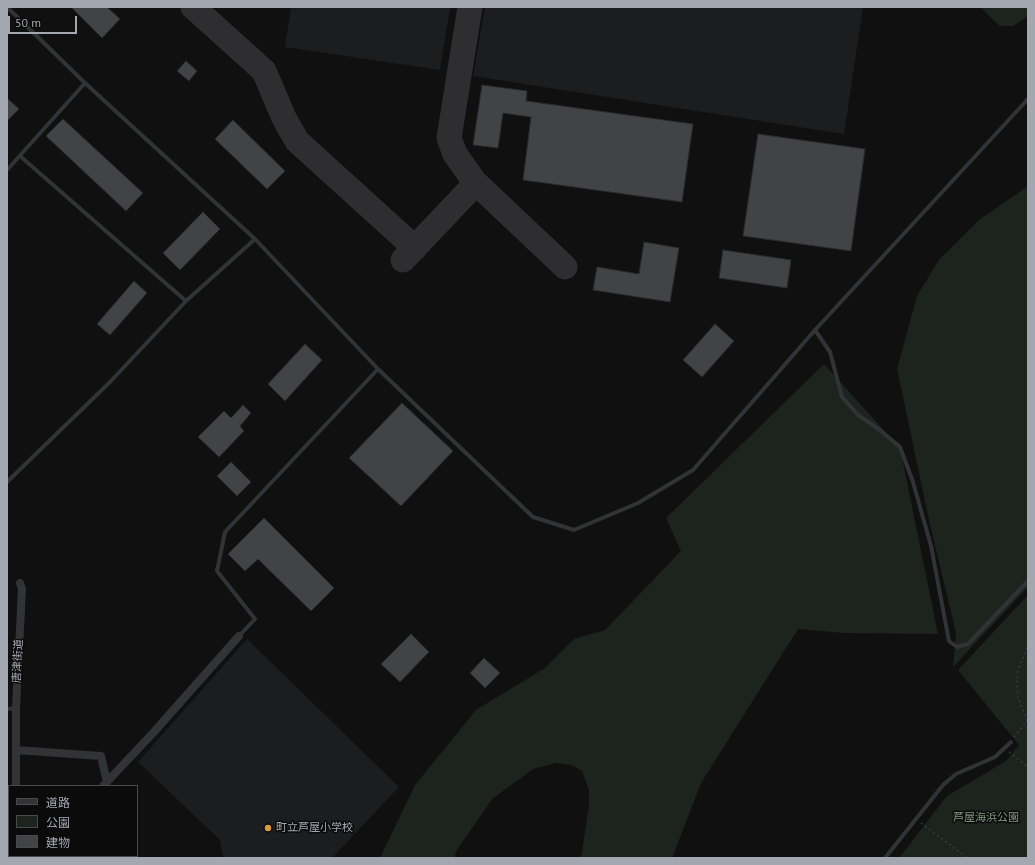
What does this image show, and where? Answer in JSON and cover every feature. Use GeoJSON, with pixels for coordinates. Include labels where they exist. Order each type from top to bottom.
{"type":"FeatureCollection","features":[{"type":"Feature","properties":{"kind":"street","name":"唐津街道"},"geometry":{"type":"LineString","coordinates":[[16,785],[16,708],[22,589],[20,583]]}},
{"type":"Feature","properties":{"kind":"street"},"geometry":{"type":"LineString","coordinates":[[105,784],[154,733],[239,636]]}},
{"type":"Feature","properties":{"kind":"street"},"geometry":{"type":"LineString","coordinates":[[16,750],[101,756],[105,784]]}},
{"type":"Feature","properties":{"kind":"lane"},"geometry":{"type":"LineString","coordinates":[[7,7],[85,83],[255,239],[378,369],[533,517],[574,530],[638,503],[692,470],[815,330],[1028,99]]}},
{"type":"Feature","properties":{"kind":"lane"},"geometry":{"type":"LineString","coordinates":[[7,170],[85,83]]}},
{"type":"Feature","properties":{"kind":"lane"},"geometry":{"type":"LineString","coordinates":[[20,156],[186,301]]}},
{"type":"Feature","properties":{"kind":"lane"},"geometry":{"type":"LineString","coordinates":[[7,482],[110,382],[186,301],[255,239]]}},
{"type":"Feature","properties":{"kind":"lane"},"geometry":{"type":"LineString","coordinates":[[815,330],[830,352],[842,397],[858,415],[881,431],[900,448],[913,482],[931,546],[949,640],[957,647],[968,644],[1028,581]]}},
{"type":"Feature","properties":{"kind":"lane"},"geometry":{"type":"LineString","coordinates":[[239,636],[255,619],[217,571],[225,532],[378,369]]}},
{"type":"Feature","properties":{"kind":"lane"},"geometry":{"type":"LineString","coordinates":[[7,709],[16,708]]}},
{"type":"Feature","properties":{"kind":"lane"},"geometry":{"type":"LineString","coordinates":[[884,858],[943,785],[956,774],[995,757],[1011,742]]}},
{"type":"Feature","properties":{"kind":"path"},"geometry":{"type":"LineString","coordinates":[[1011,742],[1028,720],[1018,697],[1017,684],[1018,670],[1028,646]]}},
{"type":"Feature","properties":{"kind":"path"},"geometry":{"type":"LineString","coordinates":[[1004,748],[1028,767]]}},
{"type":"Feature","properties":{"kind":"path"},"geometry":{"type":"LineString","coordinates":[[920,822],[967,858]]}},
{"type":"Feature","properties":{"kind":"shaded area"},"geometry":{"type":"Polygon","coordinates":[[[291,7],[450,7],[440,70],[285,47],[291,7]]]}},
{"type":"Feature","properties":{"kind":"shaded area"},"geometry":{"type":"Polygon","coordinates":[[[485,7],[863,7],[844,134],[473,76],[485,7]]]}},
{"type":"Feature","properties":{"kind":"shaded area"},"geometry":{"type":"Polygon","coordinates":[[[247,639],[399,787],[332,858],[223,858],[220,840],[138,762],[247,639]]]}},
{"type":"Feature","properties":{"kind":"green space"},"geometry":{"type":"Polygon","coordinates":[[[980,7],[1028,7],[1028,16],[1013,26],[1000,26],[980,7]]]}},
{"type":"Feature","properties":{"kind":"green space"},"geometry":{"type":"Polygon","coordinates":[[[1028,186],[1028,587],[953,667],[956,633],[929,520],[897,369],[917,296],[939,260],[979,220],[1028,186]]]}},
{"type":"Feature","properties":{"kind":"green space"},"geometry":{"type":"Polygon","coordinates":[[[824,364],[900,448],[938,634],[845,633],[798,629],[701,783],[672,858],[581,858],[589,806],[589,790],[582,771],[572,765],[556,763],[533,769],[492,799],[457,850],[454,858],[380,858],[415,785],[476,710],[545,668],[574,639],[605,630],[681,551],[666,518],[824,364]]]}},
{"type":"Feature","properties":{"kind":"green space","name":"芦屋海浜公園"},"geometry":{"type":"Polygon","coordinates":[[[1028,595],[1028,858],[899,858],[947,796],[1006,761],[1019,745],[958,670],[1028,595]]]}},
{"type":"Feature","properties":{"kind":"building"},"geometry":{"type":"Polygon","coordinates":[[[71,7],[107,7],[120,19],[102,38],[71,7]]]}},
{"type":"Feature","properties":{"kind":"building"},"geometry":{"type":"Polygon","coordinates":[[[186,61],[197,71],[189,81],[177,71],[186,61]]]}},
{"type":"Feature","properties":{"kind":"building"},"geometry":{"type":"Polygon","coordinates":[[[482,85],[527,91],[526,101],[693,124],[682,202],[523,180],[531,117],[503,113],[498,148],[473,145],[482,85]]]}},
{"type":"Feature","properties":{"kind":"building"},"geometry":{"type":"Polygon","coordinates":[[[7,98],[19,109],[7,121],[7,98]]]}},
{"type":"Feature","properties":{"kind":"building"},"geometry":{"type":"Polygon","coordinates":[[[63,119],[143,193],[126,211],[46,136],[63,119]]]}},
{"type":"Feature","properties":{"kind":"building"},"geometry":{"type":"Polygon","coordinates":[[[233,120],[285,171],[267,189],[215,139],[233,120]]]}},
{"type":"Feature","properties":{"kind":"building"},"geometry":{"type":"Polygon","coordinates":[[[758,134],[865,149],[851,251],[743,236],[758,134]]]}},
{"type":"Feature","properties":{"kind":"building"},"geometry":{"type":"Polygon","coordinates":[[[203,212],[220,229],[180,270],[163,253],[203,212]]]}},
{"type":"Feature","properties":{"kind":"building"},"geometry":{"type":"Polygon","coordinates":[[[644,242],[679,248],[670,302],[593,290],[597,267],[639,274],[644,242]]]}},
{"type":"Feature","properties":{"kind":"building"},"geometry":{"type":"Polygon","coordinates":[[[723,250],[791,260],[787,288],[719,278],[723,250]]]}},
{"type":"Feature","properties":{"kind":"building"},"geometry":{"type":"Polygon","coordinates":[[[134,281],[147,293],[110,335],[97,324],[134,281]]]}},
{"type":"Feature","properties":{"kind":"building"},"geometry":{"type":"Polygon","coordinates":[[[715,324],[734,341],[702,377],[683,360],[715,324]]]}},
{"type":"Feature","properties":{"kind":"building"},"geometry":{"type":"Polygon","coordinates":[[[305,344],[322,360],[285,401],[268,384],[305,344]]]}},
{"type":"Feature","properties":{"kind":"building"},"geometry":{"type":"Polygon","coordinates":[[[402,403],[453,451],[401,506],[349,458],[402,403]]]}},
{"type":"Feature","properties":{"kind":"building"},"geometry":{"type":"Polygon","coordinates":[[[243,405],[251,413],[240,426],[244,431],[219,457],[198,437],[224,411],[231,418],[243,405]]]}},
{"type":"Feature","properties":{"kind":"building"},"geometry":{"type":"Polygon","coordinates":[[[231,462],[251,482],[237,496],[217,476],[231,462]]]}},
{"type":"Feature","properties":{"kind":"building"},"geometry":{"type":"Polygon","coordinates":[[[264,518],[334,588],[311,611],[258,559],[245,571],[228,554],[264,518]]]}},
{"type":"Feature","properties":{"kind":"building"},"geometry":{"type":"Polygon","coordinates":[[[411,634],[429,652],[400,682],[381,664],[411,634]]]}},
{"type":"Feature","properties":{"kind":"building"},"geometry":{"type":"Polygon","coordinates":[[[484,658],[500,673],[485,688],[470,673],[484,658]]]}},
{"type":"Feature","properties":{"kind":"taxiway"},"geometry":{"type":"LineString","coordinates":[[193,7],[264,71],[284,118],[297,141],[415,248]]}},
{"type":"Feature","properties":{"kind":"taxiway"},"geometry":{"type":"LineString","coordinates":[[470,7],[449,138],[455,154],[474,181],[565,267]]}},
{"type":"Feature","properties":{"kind":"taxiway"},"geometry":{"type":"LineString","coordinates":[[403,260],[476,183]]}},
{"type":"Feature","properties":{"kind":"place","name":"町立芦屋小学校"},"geometry":{"type":"Point","coordinates":[268,828]}}]}
